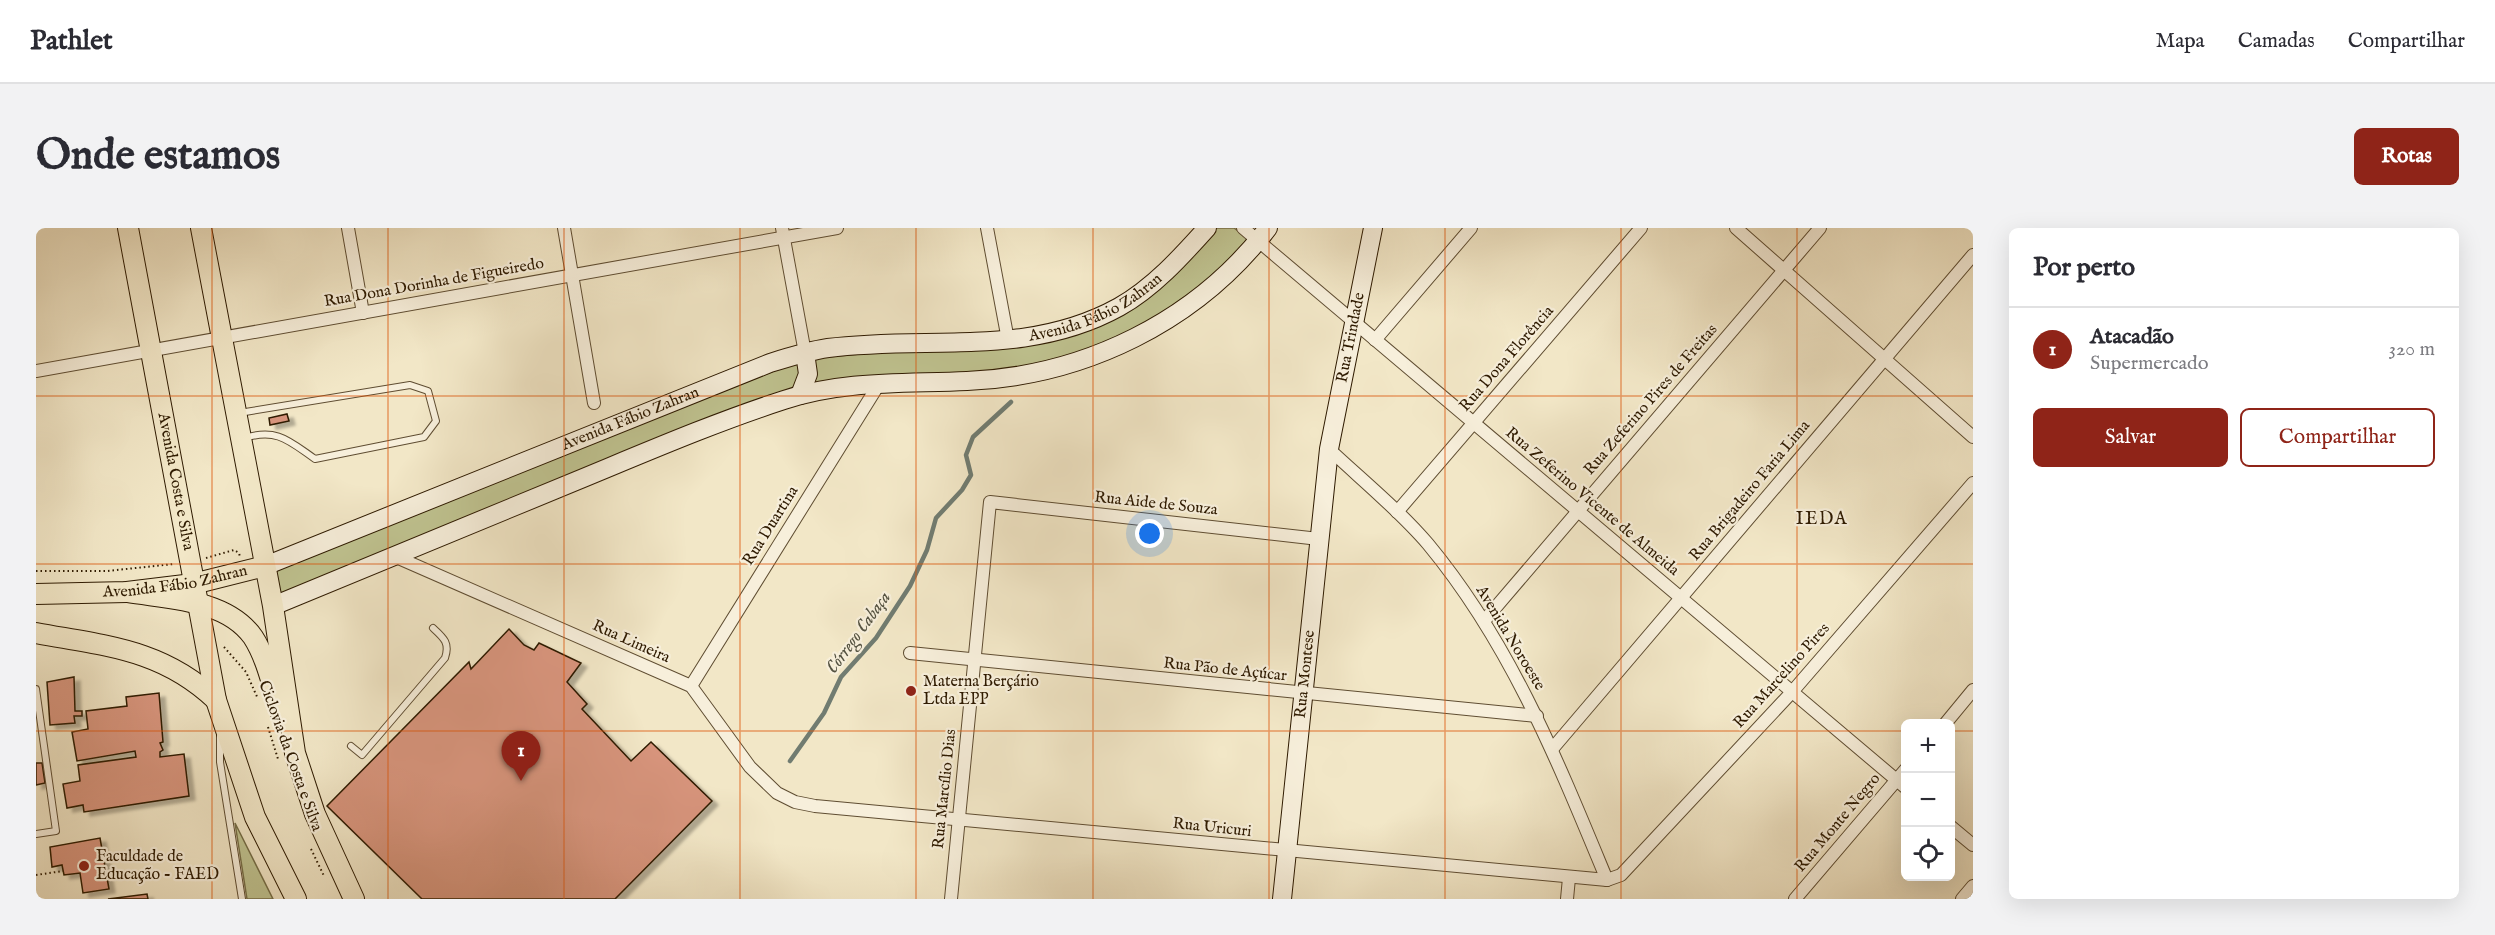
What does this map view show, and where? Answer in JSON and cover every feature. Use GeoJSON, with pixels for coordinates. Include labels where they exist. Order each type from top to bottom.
{"type":"FeatureCollection","features":[{"type":"Feature","properties":{"kind":"main road","name":"Avenida Costa e Silva"},"geometry":{"type":"LineString","coordinates":[[128,228],[152,349],[196,604],[218,706],[255,818],[296,899]]}},
{"type":"Feature","properties":{"kind":"main road"},"geometry":{"type":"LineString","coordinates":[[201,228],[273,606],[287,757]]}},
{"type":"Feature","properties":{"kind":"main road","name":"Avenida Fábio Zahran"},"geometry":{"type":"LineString","coordinates":[[36,594],[127,592],[193,584],[265,566],[668,403],[770,363],[805,353],[884,344],[1008,340],[1044,336],[1071,329],[1120,307],[1162,276],[1207,228]]}},
{"type":"Feature","properties":{"kind":"main road","name":"Rua Trindade"},"geometry":{"type":"LineString","coordinates":[[1329,449],[1373,228]]}},
{"type":"Feature","properties":{"kind":"main road"},"geometry":{"type":"LineString","coordinates":[[273,606],[698,431],[800,395],[856,385],[970,381],[1032,375],[1093,358],[1123,345],[1166,320],[1218,281],[1263,234]]}},
{"type":"Feature","properties":{"kind":"main road"},"geometry":{"type":"LineString","coordinates":[[800,395],[808,374],[805,353]]}},
{"type":"Feature","properties":{"kind":"main road","name":"Rua Montese"},"geometry":{"type":"LineString","coordinates":[[1282,899],[1329,449]]}},
{"type":"Feature","properties":{"kind":"main road"},"geometry":{"type":"LineString","coordinates":[[127,592],[222,611],[238,621],[253,638],[287,757],[354,899]]}},
{"type":"Feature","properties":{"kind":"main road"},"geometry":{"type":"LineString","coordinates":[[36,633],[146,655],[197,681],[218,706]]}},
{"type":"Feature","properties":{"kind":"main road"},"geometry":{"type":"LineString","coordinates":[[36,643],[107,646]]}},
{"type":"Feature","properties":{"kind":"street"},"geometry":{"type":"LineString","coordinates":[[348,228],[363,313]]}},
{"type":"Feature","properties":{"kind":"street"},"geometry":{"type":"LineString","coordinates":[[564,228],[594,403]]}},
{"type":"Feature","properties":{"kind":"street","name":"Rua Dona Dorinha de Figueiredo"},"geometry":{"type":"LineString","coordinates":[[36,371],[573,275],[783,233],[837,228]]}},
{"type":"Feature","properties":{"kind":"street"},"geometry":{"type":"LineString","coordinates":[[987,228],[1008,340]]}},
{"type":"Feature","properties":{"kind":"street","name":"Rua Zeferino Vicente de Almeida"},"geometry":{"type":"LineString","coordinates":[[1243,228],[1263,234],[1354,322],[1901,784]]}},
{"type":"Feature","properties":{"kind":"street"},"geometry":{"type":"LineString","coordinates":[[1376,340],[1471,228]]}},
{"type":"Feature","properties":{"kind":"street","name":"Rua Dona Florência"},"geometry":{"type":"LineString","coordinates":[[1397,512],[1641,228]]}},
{"type":"Feature","properties":{"kind":"street"},"geometry":{"type":"LineString","coordinates":[[1737,228],[1883,360],[1973,437]]}},
{"type":"Feature","properties":{"kind":"street","name":"Rua Zeferino Pires de Freitas"},"geometry":{"type":"LineString","coordinates":[[1484,621],[1820,228]]}},
{"type":"Feature","properties":{"kind":"street"},"geometry":{"type":"LineString","coordinates":[[783,233],[805,353]]}},
{"type":"Feature","properties":{"kind":"street","name":"Rua Brigadeiro Faria Lima"},"geometry":{"type":"LineString","coordinates":[[1553,748],[1973,255]]}},
{"type":"Feature","properties":{"kind":"street","name":"Rua Duartina"},"geometry":{"type":"LineString","coordinates":[[691,686],[879,384]]}},
{"type":"Feature","properties":{"kind":"street","name":"Avenida Noroeste"},"geometry":{"type":"LineString","coordinates":[[1329,449],[1397,512],[1433,552],[1484,621],[1553,748],[1607,880]]}},
{"type":"Feature","properties":{"kind":"street","name":"Rua Marcelino Pires"},"geometry":{"type":"LineString","coordinates":[[1607,880],[1621,875],[1792,692],[1973,483]]}},
{"type":"Feature","properties":{"kind":"street","name":"Rua Aide de Souza"},"geometry":{"type":"LineString","coordinates":[[990,502],[1319,539]]}},
{"type":"Feature","properties":{"kind":"street","name":"Rua Marcílio Dias"},"geometry":{"type":"LineString","coordinates":[[951,899],[990,502]]}},
{"type":"Feature","properties":{"kind":"street","name":"Rua Limeira"},"geometry":{"type":"LineString","coordinates":[[394,556],[691,686]]}},
{"type":"Feature","properties":{"kind":"street","name":"Rua Pão de Açúcar"},"geometry":{"type":"LineString","coordinates":[[910,654],[1537,716]]}},
{"type":"Feature","properties":{"kind":"street","name":"Rua Uricuri"},"geometry":{"type":"LineString","coordinates":[[691,686],[750,767],[777,793],[795,802],[815,806],[1288,852],[1607,880]]}},
{"type":"Feature","properties":{"kind":"street"},"geometry":{"type":"LineString","coordinates":[[1948,719],[1973,690]]}},
{"type":"Feature","properties":{"kind":"street","name":"Rua Monte Negro"},"geometry":{"type":"LineString","coordinates":[[1795,899],[1901,784]]}},
{"type":"Feature","properties":{"kind":"street"},"geometry":{"type":"LineString","coordinates":[[1951,827],[1973,846]]}},
{"type":"Feature","properties":{"kind":"street"},"geometry":{"type":"LineString","coordinates":[[1567,899],[1569,878]]}},
{"type":"Feature","properties":{"kind":"street"},"geometry":{"type":"LineString","coordinates":[[1962,899],[1973,886]]}},
{"type":"Feature","properties":{"kind":"lane"},"geometry":{"type":"LineString","coordinates":[[236,414],[410,385],[428,391],[436,420],[424,437],[315,459],[282,436],[260,434],[241,439]]}},
{"type":"Feature","properties":{"kind":"lane"},"geometry":{"type":"LineString","coordinates":[[351,746],[362,755],[445,658],[448,649],[446,640],[433,628]]}},
{"type":"Feature","properties":{"kind":"lane"},"geometry":{"type":"LineString","coordinates":[[36,689],[56,831],[36,834]]}},
{"type":"Feature","properties":{"kind":"lane"},"geometry":{"type":"LineString","coordinates":[[218,706],[220,762],[242,899]]}},
{"type":"Feature","properties":{"kind":"path"},"geometry":{"type":"LineString","coordinates":[[36,572],[107,571],[189,562],[212,556],[220,577]]}},
{"type":"Feature","properties":{"kind":"path","name":"Ciclovia da Costa e Silva"},"geometry":{"type":"LineString","coordinates":[[221,644],[246,672],[259,700]]}},
{"type":"Feature","properties":{"kind":"path","name":"Ciclovia da Costa e Silva"},"geometry":{"type":"LineString","coordinates":[[265,721],[287,757]]}},
{"type":"Feature","properties":{"kind":"path","name":"Ciclovia da Costa e Silva"},"geometry":{"type":"LineString","coordinates":[[310,847],[325,879]]}},
{"type":"Feature","properties":{"kind":"path"},"geometry":{"type":"LineString","coordinates":[[36,875],[63,871]]}},
{"type":"Feature","properties":{"kind":"green space"},"geometry":{"type":"Polygon","coordinates":[[[1214,228],[1234,228],[1249,239],[1216,275],[1122,341],[1031,370],[853,380],[276,599],[271,572],[804,359],[1073,335],[1214,228]]]}},
{"type":"Feature","properties":{"kind":"green space"},"geometry":{"type":"Polygon","coordinates":[[[235,823],[273,899],[247,899],[235,823]]]}},
{"type":"Feature","properties":{"kind":"building"},"geometry":{"type":"Polygon","coordinates":[[[287,414],[289,421],[270,425],[269,418],[287,414]]]}},
{"type":"Feature","properties":{"kind":"building"},"geometry":{"type":"Polygon","coordinates":[[[509,629],[524,645],[534,650],[539,643],[581,663],[567,682],[587,704],[582,709],[631,761],[651,742],[712,801],[615,899],[422,899],[327,806],[469,662],[471,669],[509,629]]]}},
{"type":"Feature","properties":{"kind":"building"},"geometry":{"type":"Polygon","coordinates":[[[74,677],[75,711],[82,711],[82,716],[74,716],[75,723],[50,725],[47,682],[74,677]]]}},
{"type":"Feature","properties":{"kind":"building"},"geometry":{"type":"Polygon","coordinates":[[[159,693],[163,742],[160,743],[163,750],[160,752],[160,757],[184,754],[189,796],[84,812],[83,805],[67,808],[63,784],[80,781],[78,765],[136,757],[135,751],[77,761],[72,732],[88,729],[86,711],[127,706],[126,697],[159,693]]]}},
{"type":"Feature","properties":{"kind":"building"},"geometry":{"type":"Polygon","coordinates":[[[36,763],[42,763],[45,783],[36,785],[36,763]]]}},
{"type":"Feature","properties":{"kind":"building","name":"Faculdade de Educação - FAED"},"geometry":{"type":"Polygon","coordinates":[[[100,838],[109,889],[83,893],[80,873],[64,875],[62,865],[52,867],[50,847],[100,838]]]}},
{"type":"Feature","properties":{"kind":"building"},"geometry":{"type":"Polygon","coordinates":[[[147,894],[148,899],[108,899],[147,894]]]}},
{"type":"Feature","properties":{"kind":"waterway","name":"Córrego Cabaça"},"geometry":{"type":"LineString","coordinates":[[790,761],[824,713],[841,677],[876,638],[910,586],[927,550],[936,518],[962,490],[971,475],[966,455],[973,437],[1011,402]]}},
{"type":"Feature","properties":{"kind":"place","name":"Materna Berçário Ltda EPP"},"geometry":{"type":"Point","coordinates":[911,691]}},
{"type":"Feature","properties":{"kind":"place","name":"Atacadão"},"geometry":{"type":"Point","coordinates":[521,781]}},
{"type":"Feature","properties":{"kind":"place","name":"Faculdade de Educação - FAED"},"geometry":{"type":"Point","coordinates":[84,866]}},
{"type":"Feature","properties":{"kind":"district","name":"IEDA"},"geometry":{"type":"Point","coordinates":[1822,519]}}]}
